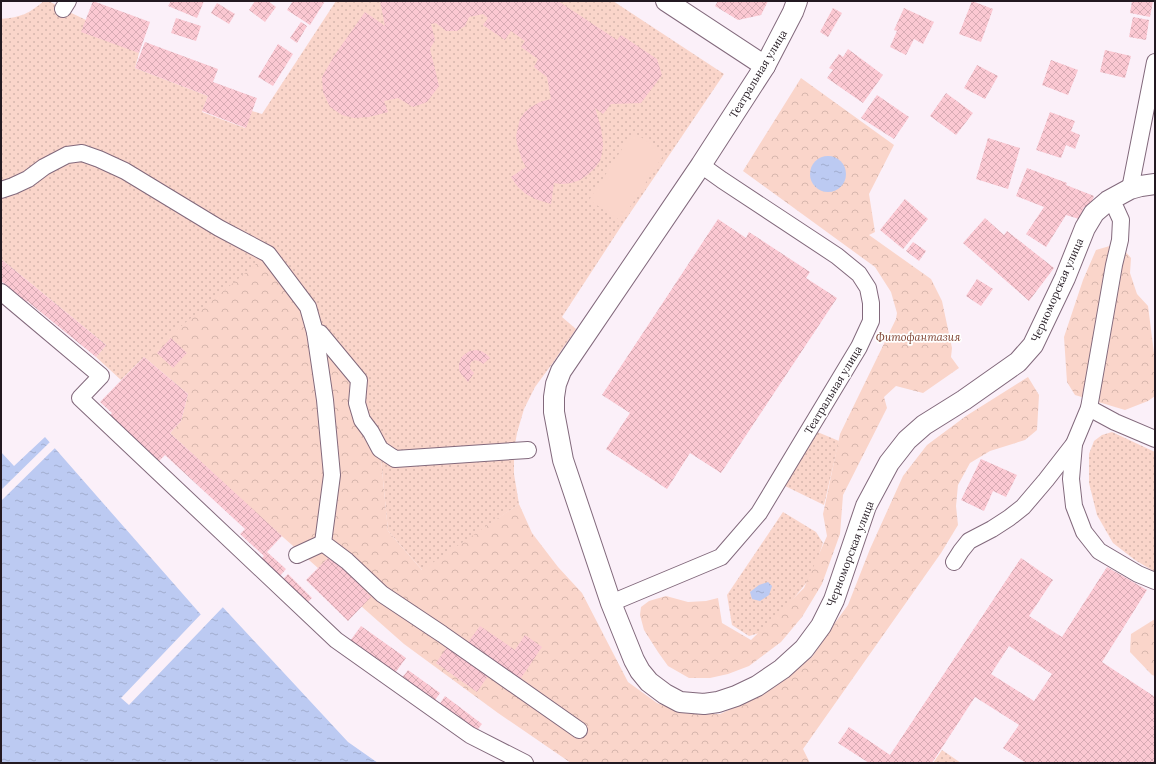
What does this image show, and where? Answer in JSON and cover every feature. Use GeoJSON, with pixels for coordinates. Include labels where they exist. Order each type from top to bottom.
{"type":"FeatureCollection","features":[{"type":"Feature","properties":{"kind":"main road"},"geometry":{"type":"LineString","coordinates":[[666,1],[765,66]]}},
{"type":"Feature","properties":{"kind":"main road","name":"Театральная улица"},"geometry":{"type":"LineString","coordinates":[[614,609],[563,460],[554,412],[556,384],[561,372],[701,165],[765,66],[793,12],[796,1]]}},
{"type":"Feature","properties":{"kind":"main road","name":"Черноморская улица"},"geometry":{"type":"LineString","coordinates":[[614,609],[634,660],[640,671],[649,682],[665,694],[680,702],[704,704],[718,702],[736,696],[757,686],[782,669],[804,650],[821,626],[834,600],[866,506],[889,463],[907,440],[924,425],[1002,374],[1018,362],[1032,345],[1065,278],[1085,228],[1094,213],[1108,201],[1130,189],[1155,184]]}},
{"type":"Feature","properties":{"kind":"street"},"geometry":{"type":"LineString","coordinates":[[1130,189],[1155,62]]}},
{"type":"Feature","properties":{"kind":"street"},"geometry":{"type":"LineString","coordinates":[[1,190],[28,179],[44,167],[67,155],[82,153],[125,171],[219,228],[268,254],[308,307],[315,332],[325,400],[332,476],[324,543]]}},
{"type":"Feature","properties":{"kind":"street","name":"Театральная улица"},"geometry":{"type":"LineString","coordinates":[[614,609],[721,556],[759,513],[859,347],[871,321],[871,303],[868,288],[859,274],[837,256],[701,165]]}},
{"type":"Feature","properties":{"kind":"street"},"geometry":{"type":"LineString","coordinates":[[954,562],[969,542],[1003,522],[1023,507],[1074,444],[1089,408],[1114,265],[1120,240],[1121,220],[1116,209],[1110,201],[1108,201]]}},
{"type":"Feature","properties":{"kind":"street"},"geometry":{"type":"LineString","coordinates":[[1,292],[101,376],[80,398],[336,640],[470,735],[525,763]]}},
{"type":"Feature","properties":{"kind":"street"},"geometry":{"type":"LineString","coordinates":[[315,332],[320,333],[359,380],[358,403],[362,420],[371,432],[380,449],[395,459],[528,450]]}},
{"type":"Feature","properties":{"kind":"street"},"geometry":{"type":"LineString","coordinates":[[1089,408],[1115,422],[1155,439]]}},
{"type":"Feature","properties":{"kind":"street"},"geometry":{"type":"LineString","coordinates":[[1074,444],[1071,479],[1074,506],[1084,532],[1100,551],[1138,574],[1155,581]]}},
{"type":"Feature","properties":{"kind":"street"},"geometry":{"type":"LineString","coordinates":[[297,555],[324,543]]}},
{"type":"Feature","properties":{"kind":"street"},"geometry":{"type":"LineString","coordinates":[[324,543],[347,561],[382,594],[580,730]]}},
{"type":"Feature","properties":{"kind":"green space"},"geometry":{"type":"Polygon","coordinates":[[[44,1],[49,1],[86,20],[139,53],[135,68],[208,96],[202,112],[245,128],[252,111],[262,114],[336,1],[613,1],[724,74],[562,317],[576,329],[535,387],[524,409],[517,433],[514,450],[514,474],[519,504],[423,571],[388,531],[380,449],[144,357],[121,380],[96,357],[106,345],[1,259],[1,19],[24,14],[44,1]]]}},
{"type":"Feature","properties":{"kind":"green space","name":"Фитофантазия"},"geometry":{"type":"Polygon","coordinates":[[[801,78],[894,145],[869,194],[875,232],[869,235],[931,279],[942,301],[952,348],[951,357],[959,368],[923,393],[896,386],[884,397],[887,408],[843,495],[840,534],[822,584],[802,617],[781,642],[749,666],[728,674],[710,678],[689,678],[668,666],[658,652],[644,630],[640,615],[641,607],[649,601],[666,596],[688,602],[706,601],[718,598],[722,623],[751,640],[804,588],[827,536],[823,514],[840,434],[896,319],[897,313],[891,292],[875,267],[743,171],[801,78]]]}},
{"type":"Feature","properties":{"kind":"green space"},"geometry":{"type":"Polygon","coordinates":[[[633,132],[665,153],[621,221],[589,200],[633,132]]]}},
{"type":"Feature","properties":{"kind":"green space"},"geometry":{"type":"Polygon","coordinates":[[[1113,245],[1124,250],[1131,258],[1130,273],[1137,294],[1148,306],[1155,361],[1155,396],[1148,401],[1125,410],[1075,395],[1067,382],[1064,337],[1083,280],[1096,250],[1113,245]]]}},
{"type":"Feature","properties":{"kind":"green space"},"geometry":{"type":"Polygon","coordinates":[[[268,254],[308,307],[359,380],[357,403],[380,449],[388,531],[422,570],[519,504],[532,533],[558,567],[582,593],[628,682],[657,703],[684,713],[720,714],[762,695],[812,657],[848,605],[870,549],[903,476],[927,445],[966,416],[1028,377],[1039,395],[1037,430],[1025,440],[990,451],[970,463],[958,485],[956,506],[958,525],[941,553],[803,749],[810,763],[571,763],[498,713],[404,644],[258,515],[170,433],[181,421],[188,394],[144,357],[268,254]]]}},
{"type":"Feature","properties":{"kind":"green space"},"geometry":{"type":"Polygon","coordinates":[[[815,431],[839,441],[824,505],[783,485],[815,431]]]}},
{"type":"Feature","properties":{"kind":"green space"},"geometry":{"type":"Polygon","coordinates":[[[1112,432],[1155,452],[1155,572],[1135,560],[1113,543],[1097,515],[1089,483],[1089,454],[1094,441],[1102,435],[1112,432]]]}},
{"type":"Feature","properties":{"kind":"green space"},"geometry":{"type":"Polygon","coordinates":[[[783,512],[816,532],[823,543],[812,576],[767,631],[749,636],[732,625],[727,595],[783,512]]]}},
{"type":"Feature","properties":{"kind":"green space"},"geometry":{"type":"Polygon","coordinates":[[[1155,619],[1155,676],[1152,675],[1130,652],[1131,634],[1155,619]]]}},
{"type":"Feature","properties":{"kind":"green space"},"geometry":{"type":"Polygon","coordinates":[[[942,750],[961,763],[933,763],[942,750]]]}},
{"type":"Feature","properties":{"kind":"water"},"geometry":{"type":"Polygon","coordinates":[[[832,156],[841,161],[845,167],[845,181],[841,187],[832,192],[824,192],[815,187],[811,181],[810,170],[815,161],[821,157],[832,156]]]}},
{"type":"Feature","properties":{"kind":"water"},"geometry":{"type":"Polygon","coordinates":[[[45,437],[203,617],[218,602],[348,742],[378,763],[1,763],[1,452],[14,466],[45,437]]]}},
{"type":"Feature","properties":{"kind":"water"},"geometry":{"type":"Polygon","coordinates":[[[768,582],[772,586],[769,595],[760,601],[752,599],[750,592],[759,585],[768,582]]]}},
{"type":"Feature","properties":{"kind":"pier"},"geometry":{"type":"Polygon","coordinates":[[[51,441],[56,447],[1,501],[1,490],[51,441]]]}},
{"type":"Feature","properties":{"kind":"pier"},"geometry":{"type":"Polygon","coordinates":[[[218,600],[224,606],[129,705],[121,698],[202,613],[203,614],[218,600]]]}},
{"type":"Feature","properties":{"kind":"building"},"geometry":{"type":"Polygon","coordinates":[[[93,1],[150,22],[139,53],[81,32],[93,1]]]}},
{"type":"Feature","properties":{"kind":"building"},"geometry":{"type":"Polygon","coordinates":[[[171,1],[204,1],[197,18],[168,6],[171,1]]]}},
{"type":"Feature","properties":{"kind":"building"},"geometry":{"type":"Polygon","coordinates":[[[255,1],[268,1],[276,7],[265,22],[249,10],[255,1]]]}},
{"type":"Feature","properties":{"kind":"building"},"geometry":{"type":"Polygon","coordinates":[[[293,1],[325,1],[310,25],[287,10],[293,1]]]}},
{"type":"Feature","properties":{"kind":"building"},"geometry":{"type":"Polygon","coordinates":[[[380,1],[558,1],[617,40],[621,35],[657,59],[662,75],[641,103],[611,104],[603,114],[595,108],[601,128],[603,144],[600,161],[594,169],[580,180],[571,183],[554,183],[551,204],[535,199],[526,194],[518,187],[511,177],[526,167],[522,160],[516,136],[520,119],[531,107],[540,102],[551,99],[547,77],[534,67],[538,59],[521,47],[525,41],[511,31],[505,40],[483,25],[488,18],[483,14],[469,17],[465,26],[457,31],[446,31],[436,23],[431,24],[435,40],[430,49],[439,86],[427,102],[413,107],[398,98],[384,101],[388,112],[369,117],[354,118],[342,115],[330,107],[323,92],[322,77],[334,56],[365,12],[385,26],[380,1]]]}},
{"type":"Feature","properties":{"kind":"building"},"geometry":{"type":"Polygon","coordinates":[[[718,1],[768,1],[761,15],[738,20],[715,6],[718,1]]]}},
{"type":"Feature","properties":{"kind":"building"},"geometry":{"type":"Polygon","coordinates":[[[972,1],[993,9],[981,42],[959,34],[972,1]]]}},
{"type":"Feature","properties":{"kind":"building"},"geometry":{"type":"Polygon","coordinates":[[[1132,1],[1153,1],[1150,17],[1130,13],[1132,1]]]}},
{"type":"Feature","properties":{"kind":"building"},"geometry":{"type":"Polygon","coordinates":[[[217,3],[235,14],[229,24],[211,13],[217,3]]]}},
{"type":"Feature","properties":{"kind":"building"},"geometry":{"type":"Polygon","coordinates":[[[833,8],[842,13],[828,37],[820,32],[833,8]]]}},
{"type":"Feature","properties":{"kind":"building"},"geometry":{"type":"Polygon","coordinates":[[[904,8],[934,22],[923,44],[914,39],[906,55],[890,47],[897,31],[894,30],[904,8]]]}},
{"type":"Feature","properties":{"kind":"building"},"geometry":{"type":"Polygon","coordinates":[[[1133,17],[1149,20],[1146,40],[1129,37],[1133,17]]]}},
{"type":"Feature","properties":{"kind":"building"},"geometry":{"type":"Polygon","coordinates":[[[176,18],[201,26],[196,41],[171,33],[176,18]]]}},
{"type":"Feature","properties":{"kind":"building"},"geometry":{"type":"Polygon","coordinates":[[[301,22],[307,26],[297,43],[290,38],[301,22]]]}},
{"type":"Feature","properties":{"kind":"building"},"geometry":{"type":"Polygon","coordinates":[[[145,42],[218,69],[213,82],[257,98],[246,128],[202,111],[208,96],[135,68],[145,42]]]}},
{"type":"Feature","properties":{"kind":"building"},"geometry":{"type":"Polygon","coordinates":[[[278,44],[293,54],[273,86],[258,77],[278,44]]]}},
{"type":"Feature","properties":{"kind":"building"},"geometry":{"type":"Polygon","coordinates":[[[848,49],[883,75],[863,103],[827,78],[833,70],[829,68],[839,54],[843,57],[848,49]]]}},
{"type":"Feature","properties":{"kind":"building"},"geometry":{"type":"Polygon","coordinates":[[[1105,50],[1131,56],[1125,78],[1100,72],[1105,50]]]}},
{"type":"Feature","properties":{"kind":"building"},"geometry":{"type":"Polygon","coordinates":[[[1051,60],[1078,70],[1068,95],[1042,85],[1051,60]]]}},
{"type":"Feature","properties":{"kind":"building"},"geometry":{"type":"Polygon","coordinates":[[[977,65],[998,76],[985,99],[964,88],[977,65]]]}},
{"type":"Feature","properties":{"kind":"building"},"geometry":{"type":"Polygon","coordinates":[[[946,93],[973,113],[956,135],[930,116],[946,93]]]}},
{"type":"Feature","properties":{"kind":"building"},"geometry":{"type":"Polygon","coordinates":[[[877,95],[909,117],[894,139],[861,118],[877,95]]]}},
{"type":"Feature","properties":{"kind":"building"},"geometry":{"type":"Polygon","coordinates":[[[1050,112],[1075,121],[1071,131],[1080,135],[1075,149],[1066,145],[1061,158],[1036,150],[1050,112]]]}},
{"type":"Feature","properties":{"kind":"building"},"geometry":{"type":"Polygon","coordinates":[[[988,138],[1020,148],[1008,189],[976,179],[988,138]]]}},
{"type":"Feature","properties":{"kind":"building"},"geometry":{"type":"Polygon","coordinates":[[[1027,168],[1067,183],[1066,185],[1094,196],[1089,208],[1084,207],[1079,219],[1066,215],[1046,247],[1026,234],[1044,207],[1016,196],[1027,168]]]}},
{"type":"Feature","properties":{"kind":"building"},"geometry":{"type":"Polygon","coordinates":[[[905,199],[928,219],[903,249],[880,230],[905,199]]]}},
{"type":"Feature","properties":{"kind":"building"},"geometry":{"type":"Polygon","coordinates":[[[985,218],[1004,235],[1007,231],[1054,268],[1029,301],[963,243],[985,218]]]}},
{"type":"Feature","properties":{"kind":"building"},"geometry":{"type":"Polygon","coordinates":[[[718,219],[746,238],[749,232],[810,272],[806,278],[837,298],[721,473],[690,453],[667,489],[606,449],[630,413],[602,395],[718,219]]]}},
{"type":"Feature","properties":{"kind":"building"},"geometry":{"type":"Polygon","coordinates":[[[913,242],[926,251],[919,261],[906,251],[913,242]]]}},
{"type":"Feature","properties":{"kind":"building"},"geometry":{"type":"Polygon","coordinates":[[[1,259],[106,345],[96,357],[27,301],[25,303],[9,290],[10,288],[1,281],[1,259]]]}},
{"type":"Feature","properties":{"kind":"building"},"geometry":{"type":"Polygon","coordinates":[[[977,279],[993,289],[981,306],[966,296],[977,279]]]}},
{"type":"Feature","properties":{"kind":"building"},"geometry":{"type":"Polygon","coordinates":[[[171,338],[187,353],[173,368],[157,353],[171,338]]]}},
{"type":"Feature","properties":{"kind":"building"},"geometry":{"type":"Polygon","coordinates":[[[476,350],[481,351],[490,358],[483,364],[475,360],[471,362],[470,369],[474,373],[468,382],[459,370],[459,364],[461,358],[465,354],[476,350]]]}},
{"type":"Feature","properties":{"kind":"building"},"geometry":{"type":"Polygon","coordinates":[[[144,357],[188,394],[181,421],[170,433],[282,536],[267,552],[286,569],[279,577],[260,560],[264,556],[240,534],[245,529],[165,455],[158,462],[110,415],[112,413],[100,402],[144,357]]]}},
{"type":"Feature","properties":{"kind":"building"},"geometry":{"type":"Polygon","coordinates":[[[981,459],[1017,475],[1006,497],[993,491],[984,511],[961,500],[981,459]]]}},
{"type":"Feature","properties":{"kind":"building"},"geometry":{"type":"Polygon","coordinates":[[[330,556],[338,564],[341,561],[367,586],[363,589],[371,597],[348,621],[306,580],[330,556]]]}},
{"type":"Feature","properties":{"kind":"building"},"geometry":{"type":"Polygon","coordinates":[[[1021,558],[1053,580],[1029,616],[1062,637],[1107,567],[1147,590],[1102,662],[1155,697],[1155,763],[1026,763],[1003,748],[1019,725],[975,697],[932,763],[869,763],[838,743],[849,727],[890,755],[1021,558]],[[1009,646],[991,674],[1034,701],[1052,674],[1009,646]]]}},
{"type":"Feature","properties":{"kind":"building"},"geometry":{"type":"Polygon","coordinates":[[[288,574],[312,598],[306,604],[282,580],[288,574]]]}},
{"type":"Feature","properties":{"kind":"building"},"geometry":{"type":"Polygon","coordinates":[[[361,626],[406,658],[395,673],[350,641],[361,626]]]}},
{"type":"Feature","properties":{"kind":"building"},"geometry":{"type":"Polygon","coordinates":[[[480,626],[515,650],[525,635],[542,647],[519,681],[466,645],[480,626]]]}},
{"type":"Feature","properties":{"kind":"building"},"geometry":{"type":"Polygon","coordinates":[[[447,647],[488,676],[477,692],[436,663],[447,647]]]}},
{"type":"Feature","properties":{"kind":"building"},"geometry":{"type":"Polygon","coordinates":[[[408,670],[440,693],[433,703],[401,679],[408,670]]]}},
{"type":"Feature","properties":{"kind":"building"},"geometry":{"type":"Polygon","coordinates":[[[445,696],[482,724],[475,733],[438,706],[445,696]]]}}]}
